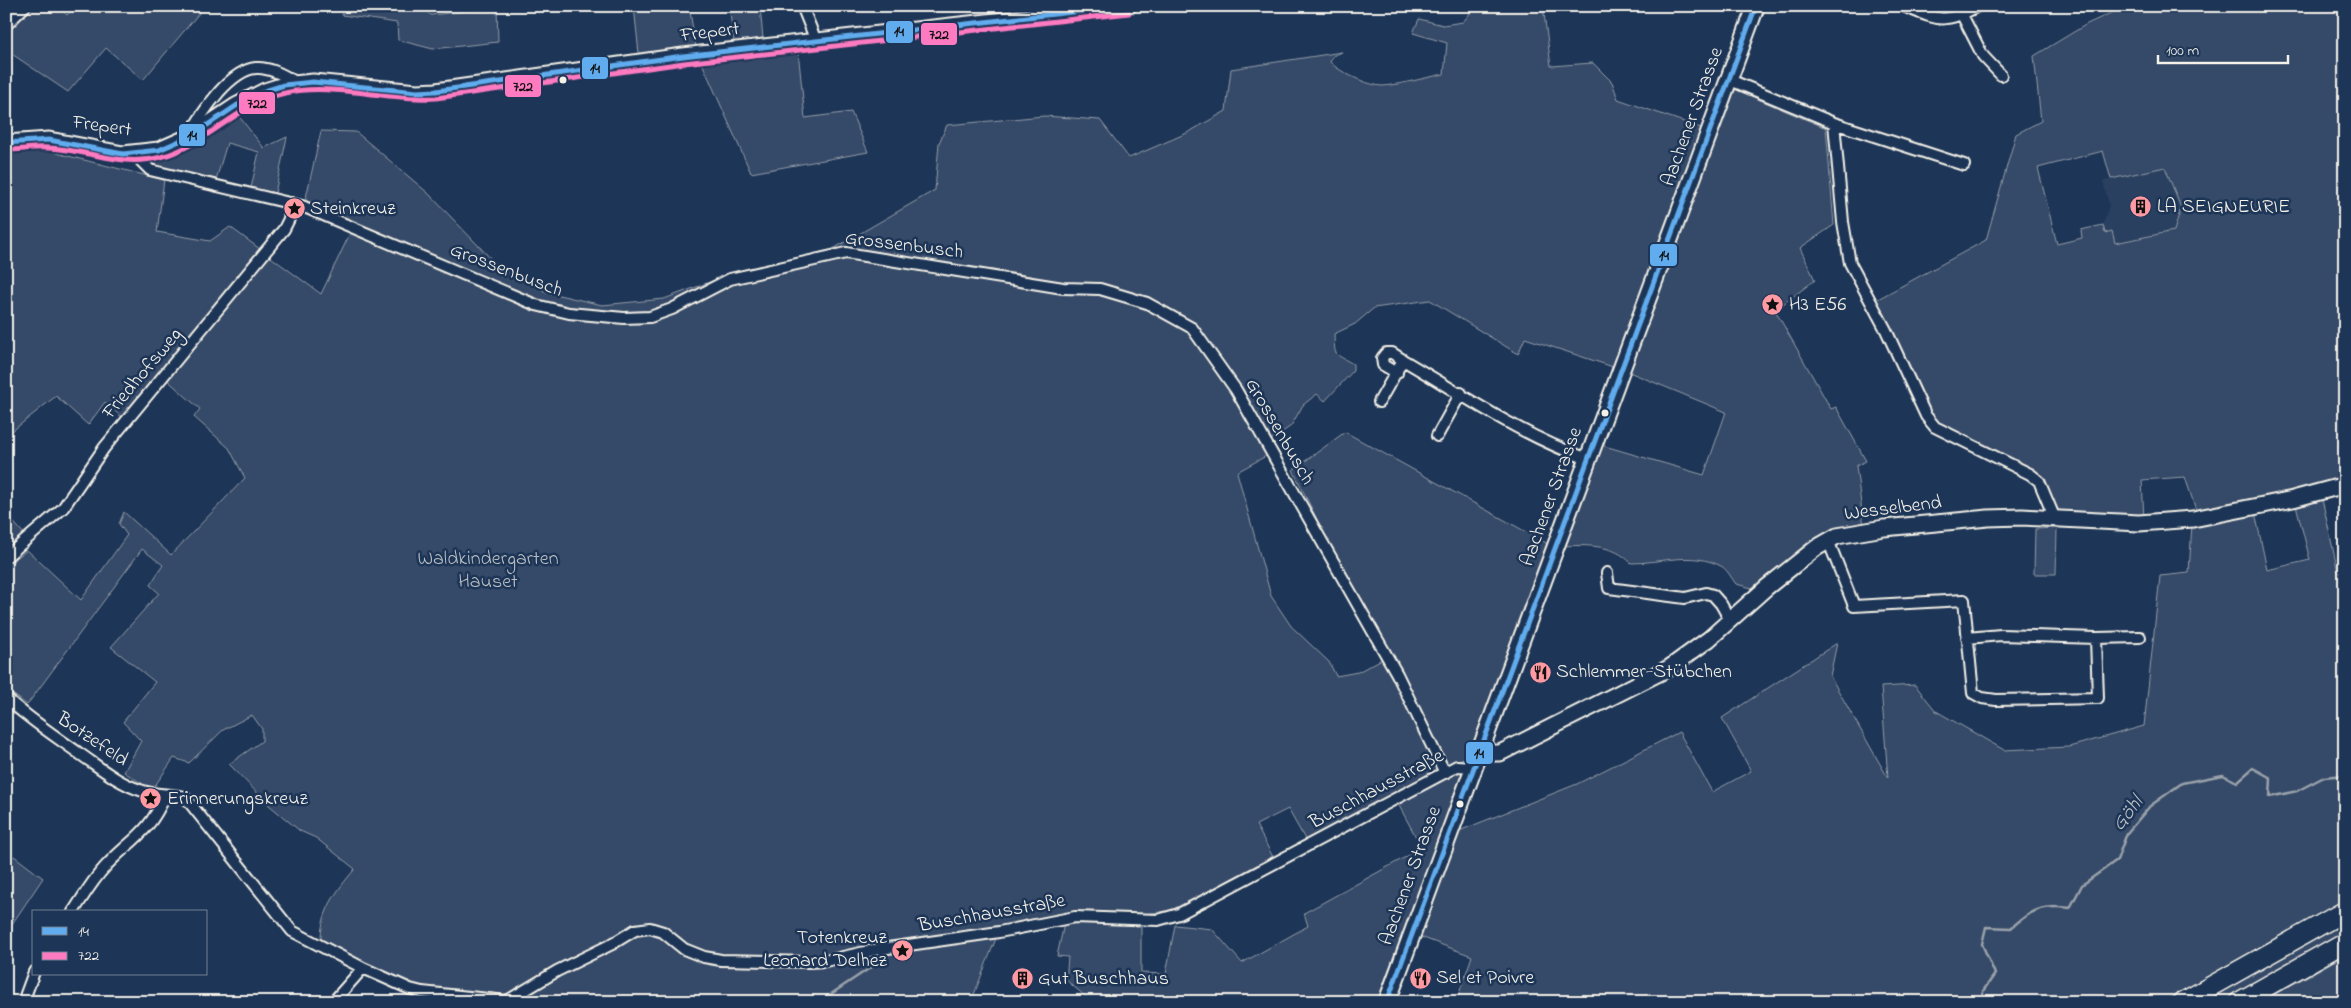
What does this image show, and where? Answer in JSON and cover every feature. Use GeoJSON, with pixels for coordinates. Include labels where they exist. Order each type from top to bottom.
{"type":"FeatureCollection","features":[{"type":"Feature","properties":{"kind":"highway"},"geometry":{"type":"LineString","coordinates":[[2183,1002],[2345,912]]}},
{"type":"Feature","properties":{"kind":"highway"},"geometry":{"type":"LineString","coordinates":[[2239,1002],[2345,942]]}},
{"type":"Feature","properties":{"kind":"main road","name":"Aachener Strasse"},"geometry":{"type":"LineString","coordinates":[[1387,1002],[1756,6]]}},
{"type":"Feature","properties":{"kind":"street"},"geometry":{"type":"LineString","coordinates":[[6,25],[25,6]]}},
{"type":"Feature","properties":{"kind":"street"},"geometry":{"type":"LineString","coordinates":[[802,6],[816,42]]}},
{"type":"Feature","properties":{"kind":"street","name":"Frepert"},"geometry":{"type":"LineString","coordinates":[[6,143],[49,140],[123,154],[159,150],[191,136],[236,106],[265,91],[297,83],[313,82],[417,92],[436,91],[617,65],[1128,6]]}},
{"type":"Feature","properties":{"kind":"street"},"geometry":{"type":"LineString","coordinates":[[1903,6],[1938,20],[1962,15],[1978,6]]}},
{"type":"Feature","properties":{"kind":"street"},"geometry":{"type":"LineString","coordinates":[[1962,15],[1983,56],[2001,74]]}},
{"type":"Feature","properties":{"kind":"street","name":"Frepert"},"geometry":{"type":"LineString","coordinates":[[191,136],[198,121],[213,99],[239,72],[248,69],[264,68],[282,74],[297,83]]}},
{"type":"Feature","properties":{"kind":"street"},"geometry":{"type":"LineString","coordinates":[[1730,80],[1834,123],[1964,165]]}},
{"type":"Feature","properties":{"kind":"street"},"geometry":{"type":"LineString","coordinates":[[1834,123],[1842,222],[1850,263],[1886,330],[1926,416],[1935,427],[2030,474],[2038,481],[2055,518]]}},
{"type":"Feature","properties":{"kind":"street","name":"Grossenbusch"},"geometry":{"type":"LineString","coordinates":[[134,153],[150,170],[291,203],[536,305],[569,313],[624,318],[650,317],[672,309],[730,279],[846,253],[1063,288],[1100,289],[1147,303],[1192,328],[1236,390],[1397,674],[1445,773]]}},
{"type":"Feature","properties":{"kind":"street","name":"Friedhofsweg"},"geometry":{"type":"LineString","coordinates":[[6,557],[13,549],[43,527],[63,508],[104,448],[284,229],[289,219],[291,203]]}},
{"type":"Feature","properties":{"kind":"street"},"geometry":{"type":"LineString","coordinates":[[1397,372],[1383,365],[1382,358],[1386,353],[1392,353],[1521,429],[1555,446],[1588,458]]}},
{"type":"Feature","properties":{"kind":"street"},"geometry":{"type":"LineString","coordinates":[[1379,402],[1403,360]]}},
{"type":"Feature","properties":{"kind":"street"},"geometry":{"type":"LineString","coordinates":[[1437,436],[1461,394]]}},
{"type":"Feature","properties":{"kind":"street","name":"Wesselbend"},"geometry":{"type":"LineString","coordinates":[[1476,760],[1500,753],[1669,668],[1710,639],[1767,587],[1816,548],[1828,540],[1852,532],[1988,518],[2055,518],[2139,523],[2193,520],[2293,499],[2345,485]]}},
{"type":"Feature","properties":{"kind":"street"},"geometry":{"type":"LineString","coordinates":[[1828,540],[1854,606],[1964,600],[1973,694],[1982,698],[1996,700],[2098,698],[2096,638]]}},
{"type":"Feature","properties":{"kind":"street"},"geometry":{"type":"LineString","coordinates":[[1607,573],[1609,588],[1685,598],[1706,593],[1713,596],[1721,604],[1730,620]]}},
{"type":"Feature","properties":{"kind":"street"},"geometry":{"type":"LineString","coordinates":[[1967,638],[2001,635],[2096,638],[2140,637]]}},
{"type":"Feature","properties":{"kind":"street","name":"Botzefeld"},"geometry":{"type":"LineString","coordinates":[[6,698],[45,729],[119,780],[138,790],[164,796]]}},
{"type":"Feature","properties":{"kind":"street","name":"Buschhausstraße"},"geometry":{"type":"LineString","coordinates":[[164,796],[174,794],[185,797],[292,932],[397,984],[422,992],[507,1002],[557,971],[612,944],[635,930],[642,929],[650,928],[663,932],[684,949],[704,957],[722,960],[809,962],[825,961],[865,951],[999,932],[1075,917],[1158,920],[1179,914],[1457,766],[1476,760]]}},
{"type":"Feature","properties":{"kind":"street"},"geometry":{"type":"LineString","coordinates":[[74,910],[106,866],[146,830],[156,816],[164,796]]}},
{"type":"Feature","properties":{"kind":"street"},"geometry":{"type":"LineString","coordinates":[[333,1002],[363,968]]}},
{"type":"Feature","properties":{"kind":"street"},"geometry":{"type":"LineString","coordinates":[[23,1002],[33,976]]}},
{"type":"Feature","properties":{"kind":"shaded area"},"geometry":{"type":"Polygon","coordinates":[[[2165,166],[2181,208],[2174,231],[2114,243],[2105,233],[2103,225],[2109,205],[2103,181],[2165,166]]]}},
{"type":"Feature","properties":{"kind":"green space"},"geometry":{"type":"Polygon","coordinates":[[[35,6],[57,6],[67,15],[77,6],[205,6],[143,80],[106,48],[68,92],[6,50],[6,33],[35,6]]]}},
{"type":"Feature","properties":{"kind":"green space"},"geometry":{"type":"Polygon","coordinates":[[[342,6],[418,6],[431,15],[510,6],[497,8],[498,42],[433,49],[398,40],[397,23],[342,15],[342,6]]]}},
{"type":"Feature","properties":{"kind":"green space"},"geometry":{"type":"Polygon","coordinates":[[[634,6],[689,6],[696,47],[639,54],[634,6]]]}},
{"type":"Feature","properties":{"kind":"green space"},"geometry":{"type":"Polygon","coordinates":[[[729,6],[760,6],[763,39],[734,42],[729,6]]]}},
{"type":"Feature","properties":{"kind":"green space","name":"Waldkindergarten Hauset"},"geometry":{"type":"Polygon","coordinates":[[[1476,6],[1543,6],[1551,66],[1593,63],[1612,82],[1618,99],[1701,128],[1613,367],[1525,338],[1518,354],[1430,300],[1374,308],[1355,324],[1334,334],[1336,353],[1353,364],[1353,371],[1325,401],[1317,394],[1303,405],[1291,426],[1271,440],[1266,456],[1237,472],[1271,596],[1291,626],[1329,662],[1336,676],[1358,672],[1382,659],[1440,764],[1436,771],[1306,841],[1288,809],[1256,825],[1274,859],[1169,911],[1143,914],[1076,913],[997,936],[971,1002],[507,1002],[502,994],[424,987],[398,979],[321,942],[323,921],[330,903],[355,869],[316,838],[300,831],[269,805],[229,764],[262,741],[262,729],[252,715],[223,730],[189,763],[174,758],[152,790],[124,772],[141,741],[123,722],[155,682],[111,647],[159,593],[150,585],[163,565],[142,549],[27,705],[6,689],[6,570],[14,560],[27,550],[81,600],[127,535],[119,524],[124,512],[171,555],[245,478],[229,448],[194,417],[200,409],[165,378],[127,422],[105,402],[88,425],[56,396],[6,436],[6,153],[28,146],[164,180],[157,232],[210,241],[230,227],[321,294],[355,223],[305,202],[321,131],[356,132],[428,193],[496,264],[546,292],[602,305],[664,299],[734,273],[833,249],[935,190],[939,143],[947,125],[1044,116],[1100,120],[1129,158],[1187,133],[1226,111],[1231,69],[1342,52],[1333,56],[1330,62],[1334,66],[1362,81],[1377,85],[1398,84],[1444,74],[1447,43],[1413,33],[1419,19],[1443,25],[1463,22],[1476,6]]]}},
{"type":"Feature","properties":{"kind":"green space"},"geometry":{"type":"Polygon","coordinates":[[[2126,6],[2345,6],[2345,478],[2318,486],[2197,513],[2185,477],[2142,480],[2144,519],[2048,514],[2035,480],[1935,423],[1876,300],[1986,240],[2016,134],[2041,121],[2034,56],[2087,24],[2126,6]],[[2103,151],[2038,168],[2057,244],[2082,238],[2081,230],[2103,225],[2105,233],[2112,231],[2115,243],[2174,231],[2181,208],[2165,167],[2111,179],[2103,151]]]}},
{"type":"Feature","properties":{"kind":"green space"},"geometry":{"type":"Polygon","coordinates":[[[798,51],[805,118],[851,112],[868,152],[751,173],[702,63],[798,51]]]}},
{"type":"Feature","properties":{"kind":"green space"},"geometry":{"type":"Polygon","coordinates":[[[1734,89],[1826,128],[1834,225],[1800,248],[1815,280],[1775,310],[1831,409],[1836,407],[1866,461],[1856,466],[1864,527],[1756,589],[1736,584],[1723,567],[1699,559],[1688,558],[1631,563],[1616,552],[1608,549],[1590,546],[1562,546],[1601,445],[1704,475],[1726,412],[1629,372],[1734,89]]]}},
{"type":"Feature","properties":{"kind":"green space"},"geometry":{"type":"Polygon","coordinates":[[[237,114],[264,148],[287,137],[275,193],[251,188],[259,152],[227,143],[216,180],[154,166],[151,162],[153,158],[237,114]]]}},
{"type":"Feature","properties":{"kind":"green space"},"geometry":{"type":"Polygon","coordinates":[[[1345,432],[1548,544],[1473,755],[1447,764],[1384,658],[1293,470],[1345,432]]]}},
{"type":"Feature","properties":{"kind":"green space"},"geometry":{"type":"Polygon","coordinates":[[[2322,499],[2338,572],[2345,571],[2345,900],[2163,1002],[1456,1002],[1472,956],[1418,936],[1459,831],[1577,784],[1679,732],[1712,792],[1751,771],[1722,718],[1837,643],[1830,676],[1888,778],[1881,687],[1915,685],[1936,711],[2004,750],[2069,747],[2144,726],[2160,576],[2189,573],[2192,524],[2255,512],[2267,570],[2310,560],[2296,505],[2322,499]]]}},
{"type":"Feature","properties":{"kind":"green space"},"geometry":{"type":"Polygon","coordinates":[[[6,514],[26,536],[13,543],[6,551],[6,514]]]}},
{"type":"Feature","properties":{"kind":"green space"},"geometry":{"type":"Polygon","coordinates":[[[2057,528],[2056,574],[2034,574],[2035,529],[2057,528]]]}},
{"type":"Feature","properties":{"kind":"green space"},"geometry":{"type":"Polygon","coordinates":[[[1464,769],[1377,1002],[1092,1002],[1066,980],[1068,957],[1057,956],[1064,924],[1080,921],[1141,924],[1141,973],[1166,974],[1175,925],[1212,929],[1242,963],[1308,926],[1304,913],[1422,848],[1397,802],[1464,769]]]}},
{"type":"Feature","properties":{"kind":"green space"},"geometry":{"type":"Polygon","coordinates":[[[14,856],[43,878],[6,933],[6,862],[14,856]]]}},
{"type":"Feature","properties":{"kind":"green space"},"geometry":{"type":"Polygon","coordinates":[[[2345,917],[2345,939],[2232,1002],[2193,1002],[2345,917]]]}},
{"type":"Feature","properties":{"kind":"green space"},"geometry":{"type":"Polygon","coordinates":[[[2345,955],[2345,1002],[2261,1002],[2345,955]]]}},
{"type":"Feature","properties":{"kind":"waterway","name":"Göhl"},"geometry":{"type":"LineString","coordinates":[[1983,1002],[1983,991],[1995,974],[1982,944],[1986,927],[2011,928],[2038,910],[2052,907],[2070,908],[2082,885],[2117,860],[2127,833],[2150,806],[2182,783],[2223,775],[2237,782],[2253,768],[2271,778],[2270,797],[2297,791],[2324,777],[2345,775]]}},
{"type":"Feature","properties":{"kind":"waterway"},"geometry":{"type":"LineString","coordinates":[[819,1002],[882,960]]}},
{"type":"Feature","properties":{"kind":"transit line","name":"14"},"geometry":{"type":"LineString","coordinates":[[6,143],[49,140],[123,154],[159,150],[191,136],[236,106],[265,91],[284,85],[313,82],[417,92],[436,91],[683,56],[1126,6]]}},
{"type":"Feature","properties":{"kind":"transit line","name":"14"},"geometry":{"type":"LineString","coordinates":[[1387,1002],[1756,6]]}},
{"type":"Feature","properties":{"kind":"transit line","name":"722"},"geometry":{"type":"LineString","coordinates":[[7,150],[62,149],[118,159],[146,160],[178,151],[208,134],[237,114],[268,98],[303,90],[436,98],[684,63],[1129,13]]}},
{"type":"Feature","properties":{"kind":"place","name":"LA SEIGNEURIE"},"geometry":{"type":"Point","coordinates":[2141,207]}},
{"type":"Feature","properties":{"kind":"place","name":"Steinkreuz"},"geometry":{"type":"Point","coordinates":[294,209]}},
{"type":"Feature","properties":{"kind":"place","name":"H3 E56"},"geometry":{"type":"Point","coordinates":[1773,305]}},
{"type":"Feature","properties":{"kind":"place","name":"Schlemmer-Stübchen"},"geometry":{"type":"Point","coordinates":[1540,672]}},
{"type":"Feature","properties":{"kind":"place","name":"Erinnerungskreuz"},"geometry":{"type":"Point","coordinates":[151,799]}},
{"type":"Feature","properties":{"kind":"place","name":"Totenkreuz Leonard Delhez"},"geometry":{"type":"Point","coordinates":[903,950]}},
{"type":"Feature","properties":{"kind":"place","name":"Sel et Poivre"},"geometry":{"type":"Point","coordinates":[1420,978]}},
{"type":"Feature","properties":{"kind":"place","name":"Gut Buschhaus"},"geometry":{"type":"Point","coordinates":[1022,979]}}]}
